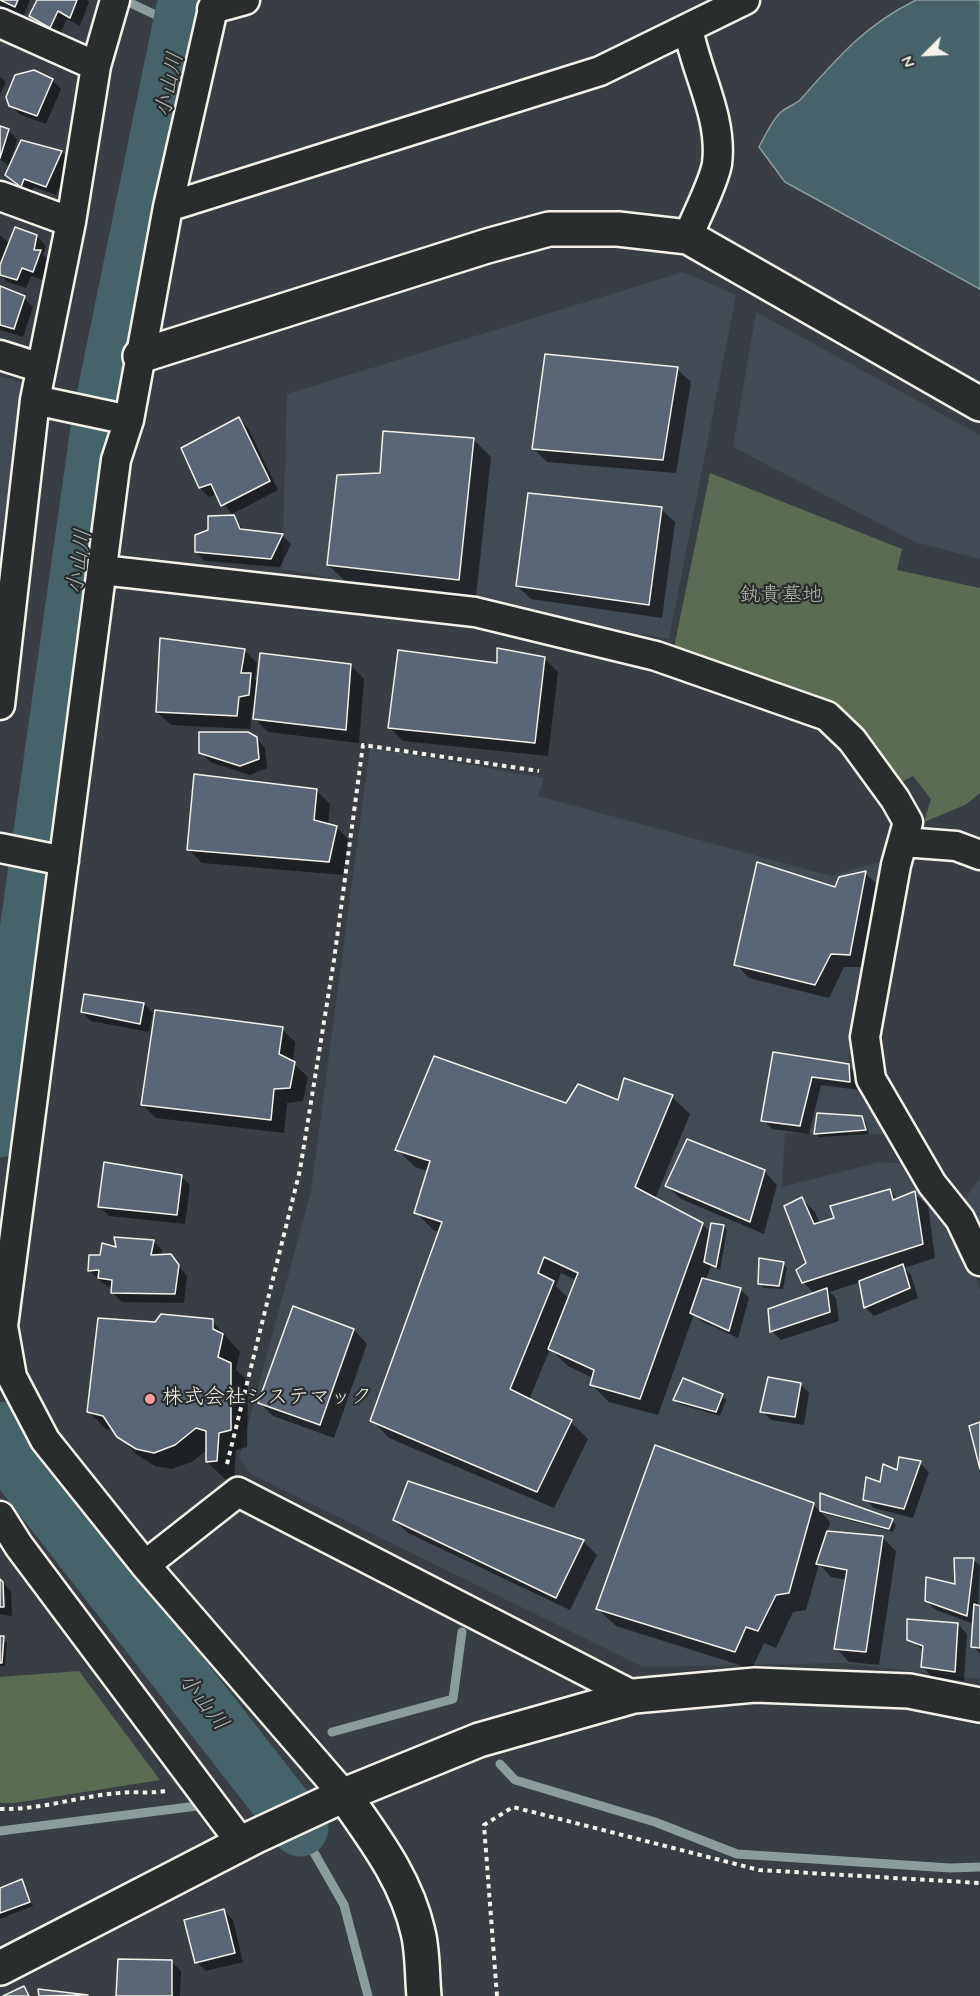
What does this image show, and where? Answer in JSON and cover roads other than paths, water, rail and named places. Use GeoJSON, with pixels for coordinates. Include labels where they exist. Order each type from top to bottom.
{"type":"FeatureCollection","features":[{"type":"Feature","properties":{"kind":"street"},"geometry":{"type":"LineString","coordinates":[[0,705],[35,400],[71,222],[96,66],[115,0]]}},
{"type":"Feature","properties":{"kind":"street"},"geometry":{"type":"LineString","coordinates":[[244,0],[213,5],[168,207],[129,420],[116,460],[3,1326],[12,1377],[45,1440],[145,1564],[344,1794],[391,1862],[408,1898],[418,1934],[424,1996]]}},
{"type":"Feature","properties":{"kind":"street"},"geometry":{"type":"LineString","coordinates":[[168,207],[600,71],[745,0]]}},
{"type":"Feature","properties":{"kind":"street"},"geometry":{"type":"LineString","coordinates":[[0,23],[96,66]]}},
{"type":"Feature","properties":{"kind":"street"},"geometry":{"type":"LineString","coordinates":[[688,28],[693,56],[716,122],[717,154],[717,165],[688,237]]}},
{"type":"Feature","properties":{"kind":"street"},"geometry":{"type":"LineString","coordinates":[[0,196],[71,222]]}},
{"type":"Feature","properties":{"kind":"street"},"geometry":{"type":"LineString","coordinates":[[140,356],[487,246],[549,229],[618,228],[688,237],[980,404]]}},
{"type":"Feature","properties":{"kind":"street"},"geometry":{"type":"LineString","coordinates":[[0,355],[41,368]]}},
{"type":"Feature","properties":{"kind":"street"},"geometry":{"type":"LineString","coordinates":[[35,400],[129,420]]}},
{"type":"Feature","properties":{"kind":"street"},"geometry":{"type":"LineString","coordinates":[[102,570],[475,612],[657,656],[827,716],[852,740],[895,799],[908,822],[865,1037],[871,1079],[932,1184],[960,1219],[980,1261]]}},
{"type":"Feature","properties":{"kind":"street"},"geometry":{"type":"LineString","coordinates":[[903,842],[956,846],[980,855]]}},
{"type":"Feature","properties":{"kind":"street"},"geometry":{"type":"LineString","coordinates":[[0,848],[64,861]]}},
{"type":"Feature","properties":{"kind":"street"},"geometry":{"type":"LineString","coordinates":[[145,1564],[238,1492],[634,1696]]}},
{"type":"Feature","properties":{"kind":"street"},"geometry":{"type":"LineString","coordinates":[[0,1516],[10,1541],[197,1784],[248,1841]]}},
{"type":"Feature","properties":{"kind":"street"},"geometry":{"type":"LineString","coordinates":[[0,1968],[344,1794],[479,1740],[634,1696],[755,1684],[909,1691],[980,1705]]}},
{"type":"Feature","properties":{"kind":"water"},"geometry":{"type":"Polygon","coordinates":[[[916,0],[980,0],[980,289],[785,182],[759,147],[778,115],[801,99],[853,43],[882,20],[916,0]]]}},
{"type":"Feature","properties":{"kind":"waterway"},"geometry":{"type":"LineString","coordinates":[[124,0],[181,27]]}},
{"type":"Feature","properties":{"kind":"waterway","name":"小山川"},"geometry":{"type":"LineString","coordinates":[[0,1129],[100,422],[184,11],[189,0]]}},
{"type":"Feature","properties":{"kind":"waterway","name":"小山川"},"geometry":{"type":"LineString","coordinates":[[0,1430],[16,1464],[300,1828]]}},
{"type":"Feature","properties":{"kind":"waterway"},"geometry":{"type":"LineString","coordinates":[[332,1732],[453,1699],[462,1632]]}},
{"type":"Feature","properties":{"kind":"waterway"},"geometry":{"type":"LineString","coordinates":[[500,1764],[515,1780],[655,1822],[737,1854],[950,1868],[980,1867]]}},
{"type":"Feature","properties":{"kind":"waterway"},"geometry":{"type":"LineString","coordinates":[[0,1831],[197,1806]]}},
{"type":"Feature","properties":{"kind":"waterway","name":"小山川"},"geometry":{"type":"LineString","coordinates":[[300,1828],[344,1905],[368,1996]]}},
{"type":"Feature","properties":{"kind":"place","name":"株式会社システマック"},"geometry":{"type":"Point","coordinates":[150,1399]}},
{"type":"Feature","properties":{"kind":"park label","name":"釻貴墓地"},"geometry":{"type":"Point","coordinates":[781,597]}}]}
